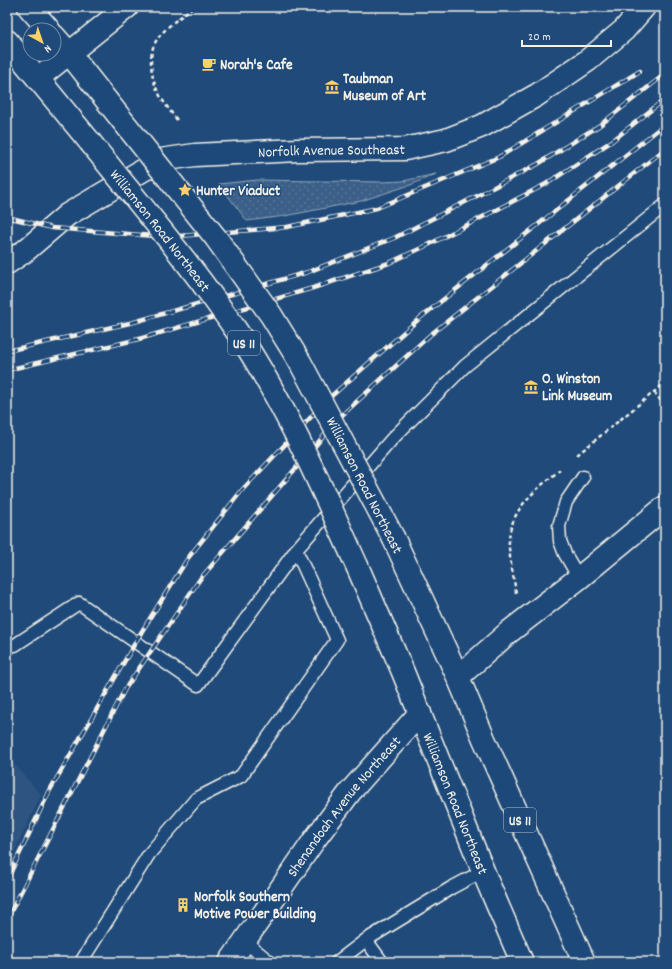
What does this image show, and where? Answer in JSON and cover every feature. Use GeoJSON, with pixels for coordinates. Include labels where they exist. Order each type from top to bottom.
{"type":"FeatureCollection","features":[{"type":"Feature","properties":{"kind":"main road"},"geometry":{"type":"LineString","coordinates":[[29,7],[42,22]]}},
{"type":"Feature","properties":{"kind":"main road"},"geometry":{"type":"LineString","coordinates":[[38,78],[127,7]]}},
{"type":"Feature","properties":{"kind":"main road","name":"Norfolk Avenue Southeast"},"geometry":{"type":"LineString","coordinates":[[7,263],[25,251],[67,215],[160,160],[195,155],[298,150],[405,149],[446,140],[482,126],[537,95],[587,61],[624,30],[644,7]]}},
{"type":"Feature","properties":{"kind":"main road","name":"US 11"},"geometry":{"type":"LineString","coordinates":[[7,42],[38,78]]}},
{"type":"Feature","properties":{"kind":"main road","name":"US 11"},"geometry":{"type":"LineString","coordinates":[[62,45],[69,53]]}},
{"type":"Feature","properties":{"kind":"main road","name":"Williamson Road Northeast"},"geometry":{"type":"LineString","coordinates":[[69,53],[216,238],[271,315],[300,362],[394,539],[458,677],[484,739],[584,962]]}},
{"type":"Feature","properties":{"kind":"main road","name":"Williamson Road Northeast"},"geometry":{"type":"LineString","coordinates":[[38,78],[190,266],[243,340],[272,390],[317,478],[358,568],[403,672],[522,962]]}},
{"type":"Feature","properties":{"kind":"main road"},"geometry":{"type":"LineString","coordinates":[[458,677],[509,632],[579,578],[665,507]]}},
{"type":"Feature","properties":{"kind":"main road","name":"Shenandoah Avenue Northeast"},"geometry":{"type":"LineString","coordinates":[[230,962],[315,839],[350,792],[420,713]]}},
{"type":"Feature","properties":{"kind":"lane"},"geometry":{"type":"LineString","coordinates":[[7,647],[15,645],[79,603],[198,685],[296,550],[392,439],[465,366],[665,205]]}},
{"type":"Feature","properties":{"kind":"lane"},"geometry":{"type":"LineString","coordinates":[[579,578],[565,554],[560,541],[559,526],[566,502],[583,477]]}},
{"type":"Feature","properties":{"kind":"lane"},"geometry":{"type":"LineString","coordinates":[[81,962],[149,854],[196,799],[241,776],[337,640],[296,550]]}},
{"type":"Feature","properties":{"kind":"lane"},"geometry":{"type":"LineString","coordinates":[[337,962],[366,940],[450,888],[483,870]]}},
{"type":"Feature","properties":{"kind":"lane"},"geometry":{"type":"LineString","coordinates":[[366,940],[382,962]]}},
{"type":"Feature","properties":{"kind":"lane"},"geometry":{"type":"LineString","coordinates":[[244,941],[270,962]]}},
{"type":"Feature","properties":{"kind":"path"},"geometry":{"type":"LineString","coordinates":[[178,120],[155,87],[151,57],[155,44],[162,33],[193,7]]}},
{"type":"Feature","properties":{"kind":"path"},"geometry":{"type":"LineString","coordinates":[[654,392],[665,406]]}},
{"type":"Feature","properties":{"kind":"shaded area"},"geometry":{"type":"Polygon","coordinates":[[[436,174],[413,184],[361,201],[285,216],[247,221],[219,184],[257,180],[382,182],[403,181],[436,174]]]}},
{"type":"Feature","properties":{"kind":"shaded area"},"geometry":{"type":"Polygon","coordinates":[[[7,756],[41,795],[7,867],[7,756]]]}},
{"type":"Feature","properties":{"kind":"railway"},"geometry":{"type":"LineString","coordinates":[[7,217],[52,228],[167,237],[287,227],[377,208],[499,157],[640,71]]}},
{"type":"Feature","properties":{"kind":"railway"},"geometry":{"type":"LineString","coordinates":[[7,351],[134,322],[308,272],[394,238],[538,164],[600,125],[665,74]]}},
{"type":"Feature","properties":{"kind":"railway"},"geometry":{"type":"LineString","coordinates":[[7,370],[139,339],[313,288],[389,263],[428,245],[546,184],[612,141],[665,99]]}},
{"type":"Feature","properties":{"kind":"railway"},"geometry":{"type":"LineString","coordinates":[[7,880],[50,790],[142,631],[188,558],[243,489],[328,399],[420,318],[665,124]]}},
{"type":"Feature","properties":{"kind":"railway"},"geometry":{"type":"LineString","coordinates":[[7,919],[125,689],[200,579],[341,416],[430,335],[665,149]]}},
{"type":"Feature","properties":{"kind":"place","name":"Norah's Cafe"},"geometry":{"type":"Point","coordinates":[209,64]}},
{"type":"Feature","properties":{"kind":"place","name":"Taubman Museum of Art"},"geometry":{"type":"Point","coordinates":[332,87]}},
{"type":"Feature","properties":{"kind":"place","name":"Hunter Viaduct"},"geometry":{"type":"Point","coordinates":[185,190]}},
{"type":"Feature","properties":{"kind":"place","name":"O. Winston Link Museum"},"geometry":{"type":"Point","coordinates":[531,387]}},
{"type":"Feature","properties":{"kind":"place","name":"Norfolk Southern Motive Power Building"},"geometry":{"type":"Point","coordinates":[183,905]}}]}
